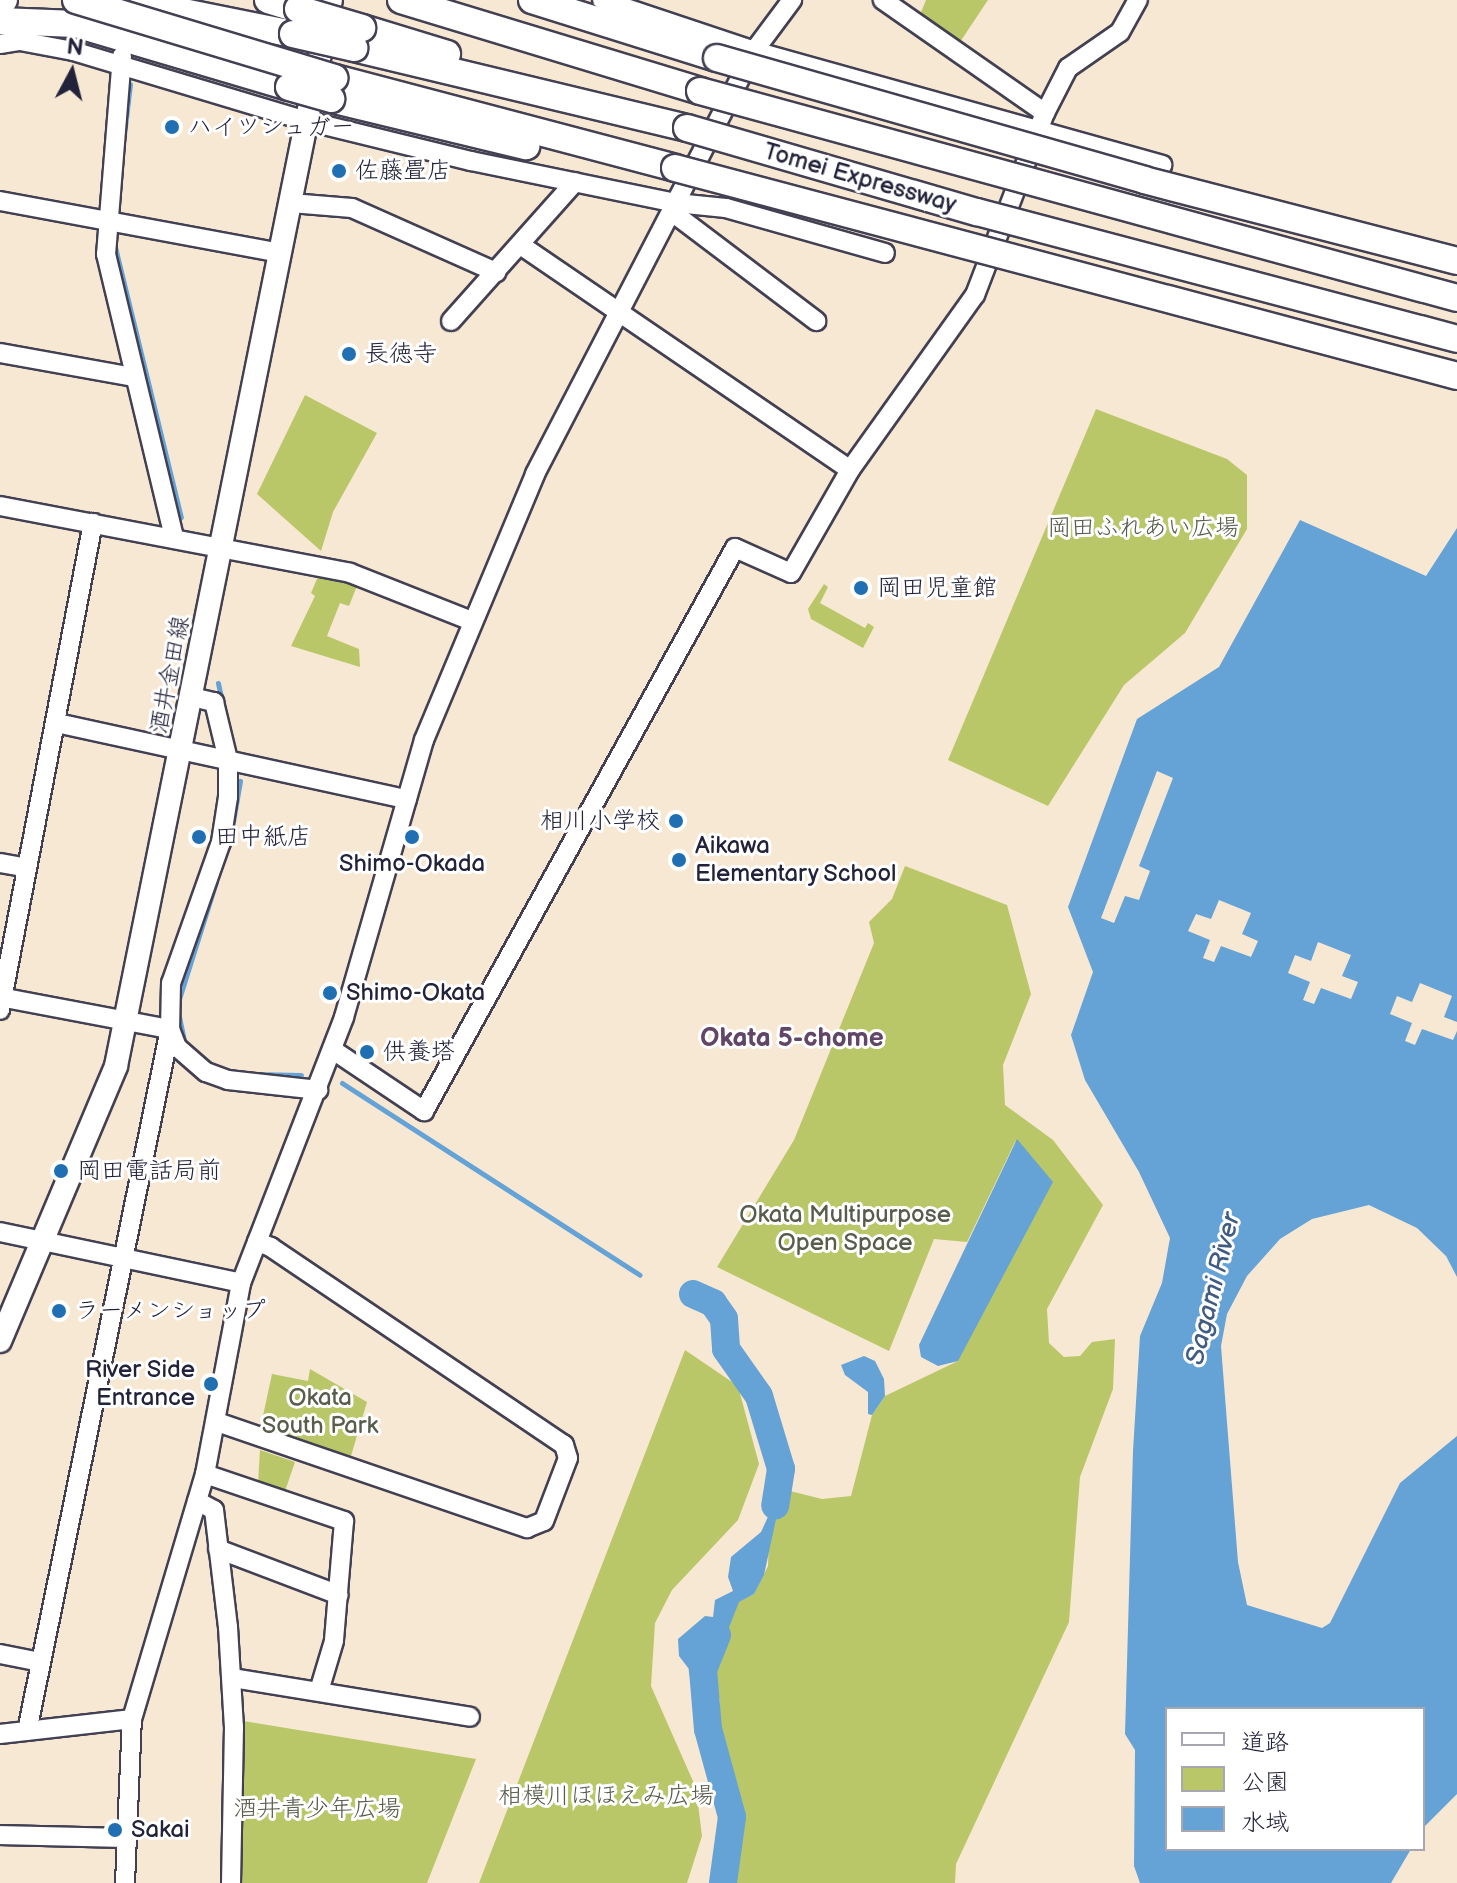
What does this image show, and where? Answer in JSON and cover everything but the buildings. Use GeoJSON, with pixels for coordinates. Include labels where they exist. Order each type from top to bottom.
{"type":"FeatureCollection","features":[{"type":"Feature","properties":{"kind":"highway"},"geometry":{"type":"LineString","coordinates":[[76,0],[333,88],[673,172],[746,187],[1457,376]]}},
{"type":"Feature","properties":{"kind":"highway"},"geometry":{"type":"LineString","coordinates":[[124,0],[295,22]]}},
{"type":"Feature","properties":{"kind":"highway","name":"Tomei Expressway"},"geometry":{"type":"LineString","coordinates":[[268,0],[295,22],[687,128],[977,212],[1457,339]]}},
{"type":"Feature","properties":{"kind":"highway","name":"Tomei Expressway"},"geometry":{"type":"LineString","coordinates":[[401,0],[700,91],[1457,298]]}},
{"type":"Feature","properties":{"kind":"highway"},"geometry":{"type":"LineString","coordinates":[[444,0],[700,91]]}},
{"type":"Feature","properties":{"kind":"highway"},"geometry":{"type":"LineString","coordinates":[[532,0],[1001,141],[1457,261]]}},
{"type":"Feature","properties":{"kind":"highway"},"geometry":{"type":"LineString","coordinates":[[0,21],[76,24],[289,87],[333,88]]}},
{"type":"Feature","properties":{"kind":"main road","name":"酒井金田線"},"geometry":{"type":"LineString","coordinates":[[0,1341],[104,1102],[127,1020],[331,0]]}},
{"type":"Feature","properties":{"kind":"street"},"geometry":{"type":"LineString","coordinates":[[606,0],[754,51],[1037,133],[1162,165]]}},
{"type":"Feature","properties":{"kind":"street"},"geometry":{"type":"LineString","coordinates":[[125,1883],[132,1719],[205,1474],[241,1283],[330,1057],[424,740],[535,474],[616,312],[674,208],[754,51],[792,0]]}},
{"type":"Feature","properties":{"kind":"street"},"geometry":{"type":"LineString","coordinates":[[883,0],[1045,113]]}},
{"type":"Feature","properties":{"kind":"street"},"geometry":{"type":"LineString","coordinates":[[330,1057],[424,1111],[735,548],[791,573],[850,470],[975,295],[1045,113],[1068,68],[1115,36],[1138,0]]}},
{"type":"Feature","properties":{"kind":"street"},"geometry":{"type":"LineString","coordinates":[[0,44],[20,41],[122,58],[307,121],[575,182],[674,208],[726,208],[885,253]]}},
{"type":"Feature","properties":{"kind":"street"},"geometry":{"type":"LineString","coordinates":[[122,58],[105,223],[110,283],[174,538]]}},
{"type":"Feature","properties":{"kind":"street"},"geometry":{"type":"LineString","coordinates":[[451,321],[522,246],[575,182]]}},
{"type":"Feature","properties":{"kind":"street"},"geometry":{"type":"LineString","coordinates":[[0,201],[105,223],[281,253]]}},
{"type":"Feature","properties":{"kind":"street"},"geometry":{"type":"LineString","coordinates":[[291,203],[352,208],[496,272]]}},
{"type":"Feature","properties":{"kind":"street"},"geometry":{"type":"LineString","coordinates":[[674,208],[816,321]]}},
{"type":"Feature","properties":{"kind":"street"},"geometry":{"type":"LineString","coordinates":[[522,246],[850,470]]}},
{"type":"Feature","properties":{"kind":"street"},"geometry":{"type":"LineString","coordinates":[[0,353],[133,377]]}},
{"type":"Feature","properties":{"kind":"street"},"geometry":{"type":"LineString","coordinates":[[0,506],[222,546],[350,573],[472,621]]}},
{"type":"Feature","properties":{"kind":"street"},"geometry":{"type":"LineString","coordinates":[[93,523],[1,1002],[170,1029]]}},
{"type":"Feature","properties":{"kind":"street"},"geometry":{"type":"LineString","coordinates":[[27,1731],[170,1029],[171,983],[221,842],[228,760],[214,702],[192,697]]}},
{"type":"Feature","properties":{"kind":"street"},"geometry":{"type":"LineString","coordinates":[[57,723],[407,799]]}},
{"type":"Feature","properties":{"kind":"street"},"geometry":{"type":"LineString","coordinates":[[0,863],[27,868]]}},
{"type":"Feature","properties":{"kind":"street"},"geometry":{"type":"LineString","coordinates":[[170,1029],[177,1047],[206,1072],[228,1080],[319,1087]]}},
{"type":"Feature","properties":{"kind":"street"},"geometry":{"type":"LineString","coordinates":[[0,1232],[241,1283]]}},
{"type":"Feature","properties":{"kind":"street"},"geometry":{"type":"LineString","coordinates":[[217,1422],[527,1528],[544,1521],[568,1458],[564,1445],[271,1247],[257,1242]]}},
{"type":"Feature","properties":{"kind":"street"},"geometry":{"type":"LineString","coordinates":[[205,1474],[344,1521],[334,1641],[319,1691]]}},
{"type":"Feature","properties":{"kind":"street"},"geometry":{"type":"LineString","coordinates":[[197,1501],[214,1510],[233,1678],[231,1883]]}},
{"type":"Feature","properties":{"kind":"street"},"geometry":{"type":"LineString","coordinates":[[218,1549],[339,1595]]}},
{"type":"Feature","properties":{"kind":"street"},"geometry":{"type":"LineString","coordinates":[[0,1654],[40,1662]]}},
{"type":"Feature","properties":{"kind":"street"},"geometry":{"type":"LineString","coordinates":[[233,1678],[470,1717]]}},
{"type":"Feature","properties":{"kind":"street"},"geometry":{"type":"LineString","coordinates":[[0,1734],[132,1719]]}},
{"type":"Feature","properties":{"kind":"street"},"geometry":{"type":"LineString","coordinates":[[0,1835],[127,1838]]}},
{"type":"Feature","properties":{"kind":"green space"},"geometry":{"type":"Polygon","coordinates":[[[926,0],[988,0],[960,42],[920,15],[926,0]]]}},
{"type":"Feature","properties":{"kind":"green space"},"geometry":{"type":"Polygon","coordinates":[[[305,395],[377,433],[333,512],[321,551],[257,494],[305,395]]]}},
{"type":"Feature","properties":{"kind":"green space","name":"岡田ふれあい広場"},"geometry":{"type":"Polygon","coordinates":[[[1096,409],[1227,459],[1247,475],[1247,529],[1185,633],[1124,685],[1048,806],[948,760],[1096,409]]]}},
{"type":"Feature","properties":{"kind":"green space"},"geometry":{"type":"Polygon","coordinates":[[[320,572],[359,581],[349,606],[340,603],[327,636],[359,649],[360,667],[291,646],[315,596],[311,593],[320,572]]]}},
{"type":"Feature","properties":{"kind":"green space"},"geometry":{"type":"Polygon","coordinates":[[[824,584],[828,587],[820,603],[865,628],[868,623],[874,627],[863,648],[811,619],[808,609],[824,584]]]}},
{"type":"Feature","properties":{"kind":"green space","name":"Okata Multipurpose Open Space"},"geometry":{"type":"Polygon","coordinates":[[[905,866],[1007,905],[1031,994],[1003,1065],[1005,1105],[1053,1140],[1103,1205],[1047,1309],[1049,1343],[1064,1357],[1080,1356],[1092,1342],[1115,1339],[1113,1389],[1080,1477],[1069,1622],[956,1864],[955,1883],[718,1883],[719,1804],[702,1738],[717,1727],[720,1701],[708,1666],[721,1648],[738,1602],[754,1594],[768,1566],[769,1534],[782,1489],[822,1499],[851,1496],[872,1415],[885,1396],[958,1361],[1016,1140],[967,1242],[934,1239],[889,1351],[717,1267],[794,1140],[874,943],[869,922],[892,899],[905,866]]]}},
{"type":"Feature","properties":{"kind":"green space","name":"相模川ほほえみ広場"},"geometry":{"type":"Polygon","coordinates":[[[685,1350],[738,1386],[759,1464],[738,1520],[672,1590],[655,1623],[651,1686],[696,1788],[702,1836],[687,1883],[479,1883],[685,1350]]]}},
{"type":"Feature","properties":{"kind":"green space","name":"Okata South Park"},"geometry":{"type":"Polygon","coordinates":[[[310,1369],[367,1402],[351,1456],[261,1425],[272,1374],[308,1381],[310,1369]]]}},
{"type":"Feature","properties":{"kind":"green space"},"geometry":{"type":"Polygon","coordinates":[[[260,1450],[295,1462],[284,1494],[258,1484],[260,1450]]]}},
{"type":"Feature","properties":{"kind":"green space","name":"酒井青少年広場"},"geometry":{"type":"Polygon","coordinates":[[[243,1721],[476,1759],[427,1883],[241,1883],[243,1721]]]}},
{"type":"Feature","properties":{"kind":"water","name":"Sagami River"},"geometry":{"type":"Polygon","coordinates":[[[1300,520],[1426,576],[1457,528],[1457,1022],[1444,1017],[1452,996],[1420,983],[1412,1002],[1397,996],[1390,1014],[1412,1023],[1405,1041],[1415,1045],[1422,1029],[1453,1040],[1457,1031],[1457,1277],[1446,1256],[1417,1228],[1369,1205],[1312,1219],[1280,1239],[1247,1276],[1227,1314],[1221,1346],[1238,1562],[1247,1605],[1322,1628],[1330,1623],[1400,1483],[1457,1436],[1457,1794],[1425,1826],[1425,1707],[1165,1707],[1165,1851],[1410,1851],[1391,1883],[1140,1883],[1134,1866],[1135,1750],[1125,1734],[1133,1451],[1140,1336],[1162,1283],[1170,1238],[1139,1172],[1085,1080],[1071,1035],[1093,972],[1068,907],[1137,719],[1219,667],[1300,520]],[[1157,771],[1101,918],[1114,923],[1125,896],[1139,900],[1150,871],[1139,866],[1173,778],[1157,771]],[[1219,900],[1211,919],[1196,914],[1188,931],[1210,940],[1203,958],[1214,962],[1221,946],[1251,957],[1258,941],[1242,934],[1251,913],[1219,900]],[[1318,942],[1311,961],[1295,955],[1288,973],[1310,982],[1303,1000],[1314,1004],[1321,988],[1351,999],[1358,982],[1342,976],[1351,955],[1318,942]]]}},
{"type":"Feature","properties":{"kind":"water"},"geometry":{"type":"Polygon","coordinates":[[[1017,1139],[1053,1182],[958,1361],[938,1366],[921,1357],[919,1345],[1017,1139]]]}},
{"type":"Feature","properties":{"kind":"water"},"geometry":{"type":"Polygon","coordinates":[[[864,1356],[875,1361],[884,1379],[885,1396],[872,1415],[868,1414],[868,1392],[845,1375],[841,1365],[864,1356]]]}},
{"type":"Feature","properties":{"kind":"water"},"geometry":{"type":"Polygon","coordinates":[[[776,1469],[784,1482],[764,1575],[754,1594],[739,1602],[721,1648],[703,1670],[692,1673],[679,1656],[678,1639],[705,1616],[713,1617],[715,1600],[733,1591],[728,1577],[731,1557],[761,1532],[778,1495],[776,1469]]]}},
{"type":"Feature","properties":{"kind":"waterway"},"geometry":{"type":"LineString","coordinates":[[124,135],[130,84]]}},
{"type":"Feature","properties":{"kind":"waterway"},"geometry":{"type":"LineString","coordinates":[[115,247],[181,517]]}},
{"type":"Feature","properties":{"kind":"waterway"},"geometry":{"type":"LineString","coordinates":[[218,683],[222,702]]}},
{"type":"Feature","properties":{"kind":"waterway"},"geometry":{"type":"LineString","coordinates":[[230,839],[240,781]]}},
{"type":"Feature","properties":{"kind":"waterway"},"geometry":{"type":"LineString","coordinates":[[179,999],[216,882]]}},
{"type":"Feature","properties":{"kind":"waterway"},"geometry":{"type":"LineString","coordinates":[[178,1012],[185,1045]]}},
{"type":"Feature","properties":{"kind":"waterway"},"geometry":{"type":"LineString","coordinates":[[250,1074],[301,1075]]}},
{"type":"Feature","properties":{"kind":"waterway"},"geometry":{"type":"LineString","coordinates":[[342,1083],[640,1275]]}},
{"type":"Feature","properties":{"kind":"waterway"},"geometry":{"type":"LineString","coordinates":[[693,1294],[713,1303],[724,1319],[726,1349],[759,1396],[781,1469],[775,1506]]}},
{"type":"Feature","properties":{"kind":"waterway"},"geometry":{"type":"LineString","coordinates":[[717,1635],[703,1670],[708,1729],[732,1817],[723,1883]]}},
{"type":"Feature","properties":{"kind":"place","name":"ハイツシュガー"},"geometry":{"type":"Point","coordinates":[172,127]}},
{"type":"Feature","properties":{"kind":"place","name":"佐藤畳店"},"geometry":{"type":"Point","coordinates":[339,171]}},
{"type":"Feature","properties":{"kind":"place","name":"長徳寺"},"geometry":{"type":"Point","coordinates":[349,354]}},
{"type":"Feature","properties":{"kind":"place","name":"岡田児童館"},"geometry":{"type":"Point","coordinates":[861,588]}},
{"type":"Feature","properties":{"kind":"place","name":"相川小学校"},"geometry":{"type":"Point","coordinates":[676,821]}},
{"type":"Feature","properties":{"kind":"place","name":"田中紙店"},"geometry":{"type":"Point","coordinates":[199,837]}},
{"type":"Feature","properties":{"kind":"place","name":"Shimo-Okada"},"geometry":{"type":"Point","coordinates":[412,837]}},
{"type":"Feature","properties":{"kind":"place","name":"Aikawa Elementary School"},"geometry":{"type":"Point","coordinates":[679,860]}},
{"type":"Feature","properties":{"kind":"place","name":"Shimo-Okata"},"geometry":{"type":"Point","coordinates":[330,993]}},
{"type":"Feature","properties":{"kind":"place","name":"供養塔"},"geometry":{"type":"Point","coordinates":[367,1052]}},
{"type":"Feature","properties":{"kind":"place","name":"岡田電話局前"},"geometry":{"type":"Point","coordinates":[61,1171]}},
{"type":"Feature","properties":{"kind":"place","name":"ラーメンショップ"},"geometry":{"type":"Point","coordinates":[59,1311]}},
{"type":"Feature","properties":{"kind":"place","name":"River Side Entrance"},"geometry":{"type":"Point","coordinates":[211,1384]}},
{"type":"Feature","properties":{"kind":"place","name":"Sakai"},"geometry":{"type":"Point","coordinates":[115,1830]}},
{"type":"Feature","properties":{"kind":"district","name":"Okata 5-chome"},"geometry":{"type":"Point","coordinates":[792,1039]}}]}
